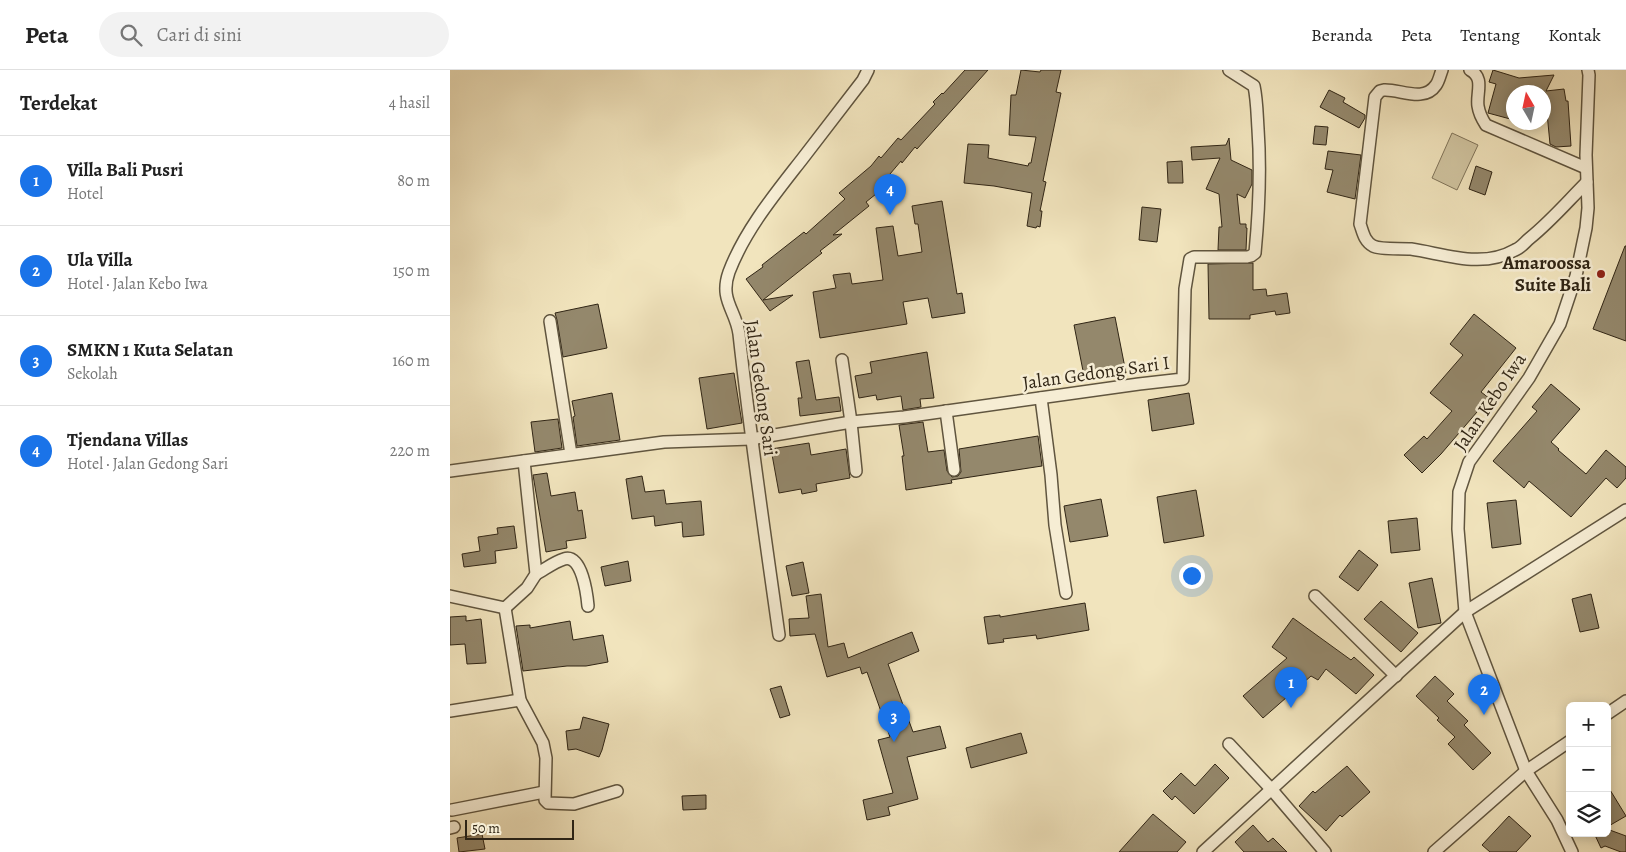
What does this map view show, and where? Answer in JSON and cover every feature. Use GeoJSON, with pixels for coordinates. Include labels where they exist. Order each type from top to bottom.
{"type":"FeatureCollection","features":[{"type":"Feature","properties":{"kind":"street","name":"Jalan Gedong Sari"},"geometry":{"type":"LineString","coordinates":[[779,635],[751,439],[738,327],[727,302],[725,286],[743,243],[767,204],[863,80],[868,70]]}},
{"type":"Feature","properties":{"kind":"street","name":"Jalan Gedong Sari I"},"geometry":{"type":"LineString","coordinates":[[450,471],[664,442],[751,439],[851,422],[904,417],[1183,379],[1185,289],[1190,259],[1194,257],[1251,256],[1255,253],[1260,200],[1260,155],[1256,96],[1254,86],[1229,70]]}},
{"type":"Feature","properties":{"kind":"street"},"geometry":{"type":"LineString","coordinates":[[1442,70],[1436,85],[1429,92],[1413,94],[1384,90],[1380,91],[1375,97],[1360,224],[1368,243],[1375,247],[1412,249],[1452,258],[1475,260],[1498,256],[1516,250],[1541,230],[1586,182]]}},
{"type":"Feature","properties":{"kind":"street"},"geometry":{"type":"LineString","coordinates":[[1470,70],[1478,78],[1478,106],[1480,115],[1486,125],[1586,168]]}},
{"type":"Feature","properties":{"kind":"street","name":"Jalan Kebo Iwa"},"geometry":{"type":"LineString","coordinates":[[1572,852],[1557,820],[1526,772],[1465,612],[1458,529],[1460,492],[1469,462],[1529,378],[1560,324],[1576,276],[1586,228],[1588,208],[1586,168],[1590,72]]}},
{"type":"Feature","properties":{"kind":"street"},"geometry":{"type":"LineString","coordinates":[[550,321],[571,454]]}},
{"type":"Feature","properties":{"kind":"street"},"geometry":{"type":"LineString","coordinates":[[842,360],[856,471]]}},
{"type":"Feature","properties":{"kind":"street"},"geometry":{"type":"LineString","coordinates":[[1041,398],[1052,475],[1055,525],[1066,592]]}},
{"type":"Feature","properties":{"kind":"street"},"geometry":{"type":"LineString","coordinates":[[946,411],[954,470]]}},
{"type":"Feature","properties":{"kind":"street"},"geometry":{"type":"LineString","coordinates":[[524,462],[536,574]]}},
{"type":"Feature","properties":{"kind":"street"},"geometry":{"type":"LineString","coordinates":[[1203,852],[1465,612],[1626,510]]}},
{"type":"Feature","properties":{"kind":"street"},"geometry":{"type":"LineString","coordinates":[[505,608],[527,588],[536,574],[569,558],[578,566],[583,578],[588,606]]}},
{"type":"Feature","properties":{"kind":"street"},"geometry":{"type":"LineString","coordinates":[[450,596],[505,608]]}},
{"type":"Feature","properties":{"kind":"street"},"geometry":{"type":"LineString","coordinates":[[1315,596],[1396,676]]}},
{"type":"Feature","properties":{"kind":"street"},"geometry":{"type":"LineString","coordinates":[[505,608],[520,700],[543,743],[546,758],[545,800],[548,803],[574,804],[617,791]]}},
{"type":"Feature","properties":{"kind":"street"},"geometry":{"type":"LineString","coordinates":[[450,711],[520,700]]}},
{"type":"Feature","properties":{"kind":"street"},"geometry":{"type":"LineString","coordinates":[[1611,711],[1626,701]]}},
{"type":"Feature","properties":{"kind":"street"},"geometry":{"type":"LineString","coordinates":[[1434,852],[1526,772],[1566,743]]}},
{"type":"Feature","properties":{"kind":"street"},"geometry":{"type":"LineString","coordinates":[[1230,744],[1325,852]]}},
{"type":"Feature","properties":{"kind":"street"},"geometry":{"type":"LineString","coordinates":[[452,810],[544,792]]}},
{"type":"Feature","properties":{"kind":"shaded area"},"geometry":{"type":"Polygon","coordinates":[[[1452,133],[1478,145],[1457,190],[1432,178],[1452,133]]]}},
{"type":"Feature","properties":{"kind":"building"},"geometry":{"type":"Polygon","coordinates":[[[965,70],[988,70],[917,149],[915,147],[902,163],[901,161],[879,187],[881,190],[866,202],[869,206],[833,235],[842,234],[820,251],[822,253],[763,300],[793,295],[770,311],[746,279],[804,232],[806,234],[845,199],[839,193],[871,166],[879,156],[881,158],[898,138],[901,140],[935,104],[933,102],[965,70]]]}},
{"type":"Feature","properties":{"kind":"building"},"geometry":{"type":"Polygon","coordinates":[[[1021,70],[1040,72],[1041,70],[1061,70],[1056,92],[1061,93],[1043,181],[1046,182],[1040,211],[1042,211],[1040,227],[1037,226],[1036,228],[1027,226],[1032,193],[964,183],[968,144],[989,145],[988,158],[1028,166],[1031,163],[1036,137],[1009,135],[1011,95],[1016,95],[1021,70]]]}},
{"type":"Feature","properties":{"kind":"building"},"geometry":{"type":"Polygon","coordinates":[[[1493,70],[1519,78],[1554,75],[1549,85],[1506,85],[1506,118],[1488,113],[1496,84],[1489,82],[1493,70]]]}},
{"type":"Feature","properties":{"kind":"building"},"geometry":{"type":"Polygon","coordinates":[[[1564,89],[1566,101],[1568,101],[1571,146],[1556,147],[1550,144],[1549,130],[1551,130],[1551,90],[1564,89]]]}},
{"type":"Feature","properties":{"kind":"building"},"geometry":{"type":"Polygon","coordinates":[[[1329,90],[1345,98],[1343,102],[1365,115],[1359,128],[1320,107],[1329,90]]]}},
{"type":"Feature","properties":{"kind":"building"},"geometry":{"type":"Polygon","coordinates":[[[1315,126],[1328,127],[1326,145],[1313,144],[1315,126]]]}},
{"type":"Feature","properties":{"kind":"building"},"geometry":{"type":"Polygon","coordinates":[[[1229,138],[1231,160],[1252,170],[1252,184],[1245,198],[1237,194],[1240,224],[1246,224],[1247,228],[1246,250],[1218,250],[1219,227],[1222,227],[1219,194],[1206,189],[1220,158],[1192,160],[1191,147],[1226,145],[1229,138]]]}},
{"type":"Feature","properties":{"kind":"building"},"geometry":{"type":"Polygon","coordinates":[[[1328,151],[1361,155],[1355,199],[1327,192],[1333,170],[1325,169],[1328,151]]]}},
{"type":"Feature","properties":{"kind":"building"},"geometry":{"type":"Polygon","coordinates":[[[1182,161],[1183,183],[1168,183],[1167,162],[1182,161]]]}},
{"type":"Feature","properties":{"kind":"building"},"geometry":{"type":"Polygon","coordinates":[[[1476,166],[1492,172],[1485,195],[1469,189],[1476,166]]]}},
{"type":"Feature","properties":{"kind":"building"},"geometry":{"type":"Polygon","coordinates":[[[942,201],[957,294],[962,293],[965,313],[932,318],[928,298],[903,302],[907,324],[820,338],[813,292],[836,288],[833,275],[850,273],[852,284],[883,280],[876,228],[893,226],[898,256],[922,252],[918,224],[915,224],[912,206],[942,201]]]}},
{"type":"Feature","properties":{"kind":"building"},"geometry":{"type":"Polygon","coordinates":[[[1142,207],[1161,209],[1157,242],[1139,240],[1142,207]]]}},
{"type":"Feature","properties":{"kind":"building"},"geometry":{"type":"Polygon","coordinates":[[[1626,246],[1626,341],[1593,329],[1626,246]]]}},
{"type":"Feature","properties":{"kind":"building"},"geometry":{"type":"Polygon","coordinates":[[[1253,263],[1253,290],[1266,289],[1267,296],[1287,293],[1290,313],[1276,315],[1275,311],[1250,315],[1250,319],[1209,319],[1208,264],[1253,263]]]}},
{"type":"Feature","properties":{"kind":"building"},"geometry":{"type":"Polygon","coordinates":[[[598,304],[607,348],[563,357],[555,313],[598,304]]]}},
{"type":"Feature","properties":{"kind":"building"},"geometry":{"type":"Polygon","coordinates":[[[1474,314],[1516,348],[1481,392],[1489,398],[1441,454],[1422,473],[1404,455],[1424,436],[1427,439],[1452,411],[1430,393],[1463,355],[1450,344],[1474,314]]]}},
{"type":"Feature","properties":{"kind":"building"},"geometry":{"type":"Polygon","coordinates":[[[1115,317],[1126,373],[1085,381],[1074,325],[1115,317]]]}},
{"type":"Feature","properties":{"kind":"building"},"geometry":{"type":"Polygon","coordinates":[[[927,352],[934,398],[920,399],[921,407],[903,410],[901,396],[877,400],[876,395],[859,398],[855,376],[872,373],[870,362],[927,352]]]}},
{"type":"Feature","properties":{"kind":"building"},"geometry":{"type":"Polygon","coordinates":[[[809,360],[816,400],[839,397],[841,411],[800,416],[798,398],[802,398],[796,362],[809,360]]]}},
{"type":"Feature","properties":{"kind":"building"},"geometry":{"type":"Polygon","coordinates":[[[734,373],[742,423],[707,429],[699,378],[734,373]]]}},
{"type":"Feature","properties":{"kind":"building"},"geometry":{"type":"Polygon","coordinates":[[[1551,384],[1580,409],[1551,442],[1558,450],[1586,474],[1606,450],[1626,467],[1626,478],[1617,488],[1606,478],[1571,517],[1529,481],[1524,488],[1493,461],[1537,411],[1532,407],[1551,384]]]}},
{"type":"Feature","properties":{"kind":"building"},"geometry":{"type":"Polygon","coordinates":[[[612,393],[620,440],[577,446],[572,401],[612,393]]]}},
{"type":"Feature","properties":{"kind":"building"},"geometry":{"type":"Polygon","coordinates":[[[1189,393],[1194,424],[1152,431],[1148,400],[1189,393]]]}},
{"type":"Feature","properties":{"kind":"building"},"geometry":{"type":"Polygon","coordinates":[[[558,419],[562,448],[535,452],[531,422],[558,419]]]}},
{"type":"Feature","properties":{"kind":"building"},"geometry":{"type":"Polygon","coordinates":[[[923,422],[928,452],[944,450],[947,471],[952,477],[958,476],[961,472],[959,449],[1038,436],[1042,466],[951,480],[952,483],[906,490],[902,456],[904,456],[899,425],[923,422]]]}},
{"type":"Feature","properties":{"kind":"building"},"geometry":{"type":"Polygon","coordinates":[[[809,443],[811,455],[846,449],[850,478],[816,484],[817,491],[802,494],[801,489],[779,493],[771,449],[809,443]]]}},
{"type":"Feature","properties":{"kind":"building"},"geometry":{"type":"Polygon","coordinates":[[[547,473],[551,496],[575,492],[578,511],[582,510],[586,538],[566,541],[567,548],[546,552],[533,475],[547,473]]]}},
{"type":"Feature","properties":{"kind":"building"},"geometry":{"type":"Polygon","coordinates":[[[642,476],[645,492],[664,490],[666,504],[701,501],[704,535],[683,537],[682,522],[655,526],[654,516],[632,519],[626,479],[642,476]]]}},
{"type":"Feature","properties":{"kind":"building"},"geometry":{"type":"Polygon","coordinates":[[[1196,490],[1204,536],[1164,543],[1157,497],[1196,490]]]}},
{"type":"Feature","properties":{"kind":"building"},"geometry":{"type":"Polygon","coordinates":[[[1101,499],[1108,536],[1070,542],[1064,506],[1101,499]]]}},
{"type":"Feature","properties":{"kind":"building"},"geometry":{"type":"Polygon","coordinates":[[[1516,500],[1521,544],[1492,548],[1487,503],[1516,500]]]}},
{"type":"Feature","properties":{"kind":"building"},"geometry":{"type":"Polygon","coordinates":[[[1417,518],[1420,550],[1391,553],[1388,521],[1417,518]]]}},
{"type":"Feature","properties":{"kind":"building"},"geometry":{"type":"Polygon","coordinates":[[[514,526],[517,548],[495,551],[496,563],[464,567],[462,554],[480,551],[478,537],[498,534],[497,528],[514,526]]]}},
{"type":"Feature","properties":{"kind":"building"},"geometry":{"type":"Polygon","coordinates":[[[1359,550],[1378,565],[1358,591],[1339,577],[1359,550]]]}},
{"type":"Feature","properties":{"kind":"building"},"geometry":{"type":"Polygon","coordinates":[[[628,561],[631,581],[605,586],[601,567],[628,561]]]}},
{"type":"Feature","properties":{"kind":"building"},"geometry":{"type":"Polygon","coordinates":[[[803,562],[809,593],[792,596],[786,566],[803,562]]]}},
{"type":"Feature","properties":{"kind":"building"},"geometry":{"type":"Polygon","coordinates":[[[1432,578],[1441,623],[1418,628],[1409,583],[1432,578]]]}},
{"type":"Feature","properties":{"kind":"building"},"geometry":{"type":"Polygon","coordinates":[[[821,594],[828,647],[844,643],[848,658],[912,632],[919,651],[888,664],[913,732],[940,726],[946,748],[907,757],[918,799],[888,807],[890,815],[867,820],[863,800],[893,793],[878,740],[890,737],[867,672],[862,674],[860,667],[827,677],[815,634],[790,636],[789,619],[809,618],[806,596],[821,594]]]}},
{"type":"Feature","properties":{"kind":"building"},"geometry":{"type":"Polygon","coordinates":[[[1591,594],[1599,628],[1580,632],[1572,599],[1591,594]]]}},
{"type":"Feature","properties":{"kind":"building"},"geometry":{"type":"Polygon","coordinates":[[[1381,601],[1418,633],[1401,652],[1364,619],[1381,601]]]}},
{"type":"Feature","properties":{"kind":"building"},"geometry":{"type":"Polygon","coordinates":[[[1085,603],[1089,630],[1037,639],[1036,635],[1003,639],[1004,642],[988,644],[984,617],[1000,615],[1000,617],[1085,603]]]}},
{"type":"Feature","properties":{"kind":"building"},"geometry":{"type":"Polygon","coordinates":[[[466,616],[466,621],[481,619],[486,663],[467,664],[465,644],[450,645],[450,617],[466,616]]]}},
{"type":"Feature","properties":{"kind":"building"},"geometry":{"type":"Polygon","coordinates":[[[1293,618],[1351,660],[1354,657],[1374,675],[1356,694],[1326,669],[1318,680],[1311,676],[1263,718],[1243,696],[1287,658],[1272,647],[1293,618]]]}},
{"type":"Feature","properties":{"kind":"building"},"geometry":{"type":"Polygon","coordinates":[[[570,621],[573,640],[603,635],[608,662],[586,666],[567,666],[523,671],[516,626],[530,625],[530,628],[570,621]]]}},
{"type":"Feature","properties":{"kind":"building"},"geometry":{"type":"Polygon","coordinates":[[[1435,676],[1454,694],[1447,701],[1468,721],[1464,725],[1491,753],[1473,770],[1448,744],[1455,737],[1437,720],[1439,718],[1416,696],[1435,676]]]}},
{"type":"Feature","properties":{"kind":"building"},"geometry":{"type":"Polygon","coordinates":[[[781,686],[790,715],[780,718],[770,689],[781,686]]]}},
{"type":"Feature","properties":{"kind":"building"},"geometry":{"type":"Polygon","coordinates":[[[583,717],[609,724],[599,757],[576,749],[568,750],[566,731],[580,729],[583,717]]]}},
{"type":"Feature","properties":{"kind":"building"},"geometry":{"type":"Polygon","coordinates":[[[1021,733],[1027,753],[971,768],[966,748],[1021,733]]]}},
{"type":"Feature","properties":{"kind":"building"},"geometry":{"type":"Polygon","coordinates":[[[1215,764],[1229,778],[1194,814],[1175,796],[1172,800],[1163,791],[1181,773],[1195,786],[1215,764]]]}},
{"type":"Feature","properties":{"kind":"building"},"geometry":{"type":"Polygon","coordinates":[[[1347,766],[1370,792],[1342,817],[1340,815],[1326,831],[1299,806],[1313,791],[1315,793],[1347,766]]]}},
{"type":"Feature","properties":{"kind":"building"},"geometry":{"type":"Polygon","coordinates":[[[1611,792],[1626,816],[1611,825],[1611,792]]]}},
{"type":"Feature","properties":{"kind":"building"},"geometry":{"type":"Polygon","coordinates":[[[706,795],[706,809],[683,810],[682,796],[706,795]]]}},
{"type":"Feature","properties":{"kind":"building"},"geometry":{"type":"Polygon","coordinates":[[[1153,814],[1186,842],[1177,852],[1119,852],[1153,814]]]}},
{"type":"Feature","properties":{"kind":"building"},"geometry":{"type":"Polygon","coordinates":[[[1509,816],[1531,836],[1516,852],[1490,852],[1482,845],[1509,816]]]}},
{"type":"Feature","properties":{"kind":"building"},"geometry":{"type":"Polygon","coordinates":[[[1253,825],[1268,842],[1273,838],[1287,852],[1244,852],[1235,842],[1253,825]]]}},
{"type":"Feature","properties":{"kind":"building"},"geometry":{"type":"Polygon","coordinates":[[[1611,830],[1626,836],[1626,852],[1605,846],[1601,848],[1596,837],[1611,837],[1611,830]]]}},
{"type":"Feature","properties":{"kind":"building"},"geometry":{"type":"Polygon","coordinates":[[[482,834],[485,849],[459,852],[457,838],[482,834]]]}},
{"type":"Feature","properties":{"kind":"place","name":"Tjendana Villas"},"geometry":{"type":"Point","coordinates":[890,215]}},
{"type":"Feature","properties":{"kind":"place","name":"Amaroossa Suite Bali"},"geometry":{"type":"Point","coordinates":[1601,274]}},
{"type":"Feature","properties":{"kind":"place","name":"Villa Bali Pusri"},"geometry":{"type":"Point","coordinates":[1291,708]}},
{"type":"Feature","properties":{"kind":"place","name":"Ula Villa"},"geometry":{"type":"Point","coordinates":[1484,715]}},
{"type":"Feature","properties":{"kind":"place","name":"SMKN 1 Kuta Selatan"},"geometry":{"type":"Point","coordinates":[894,742]}}]}
